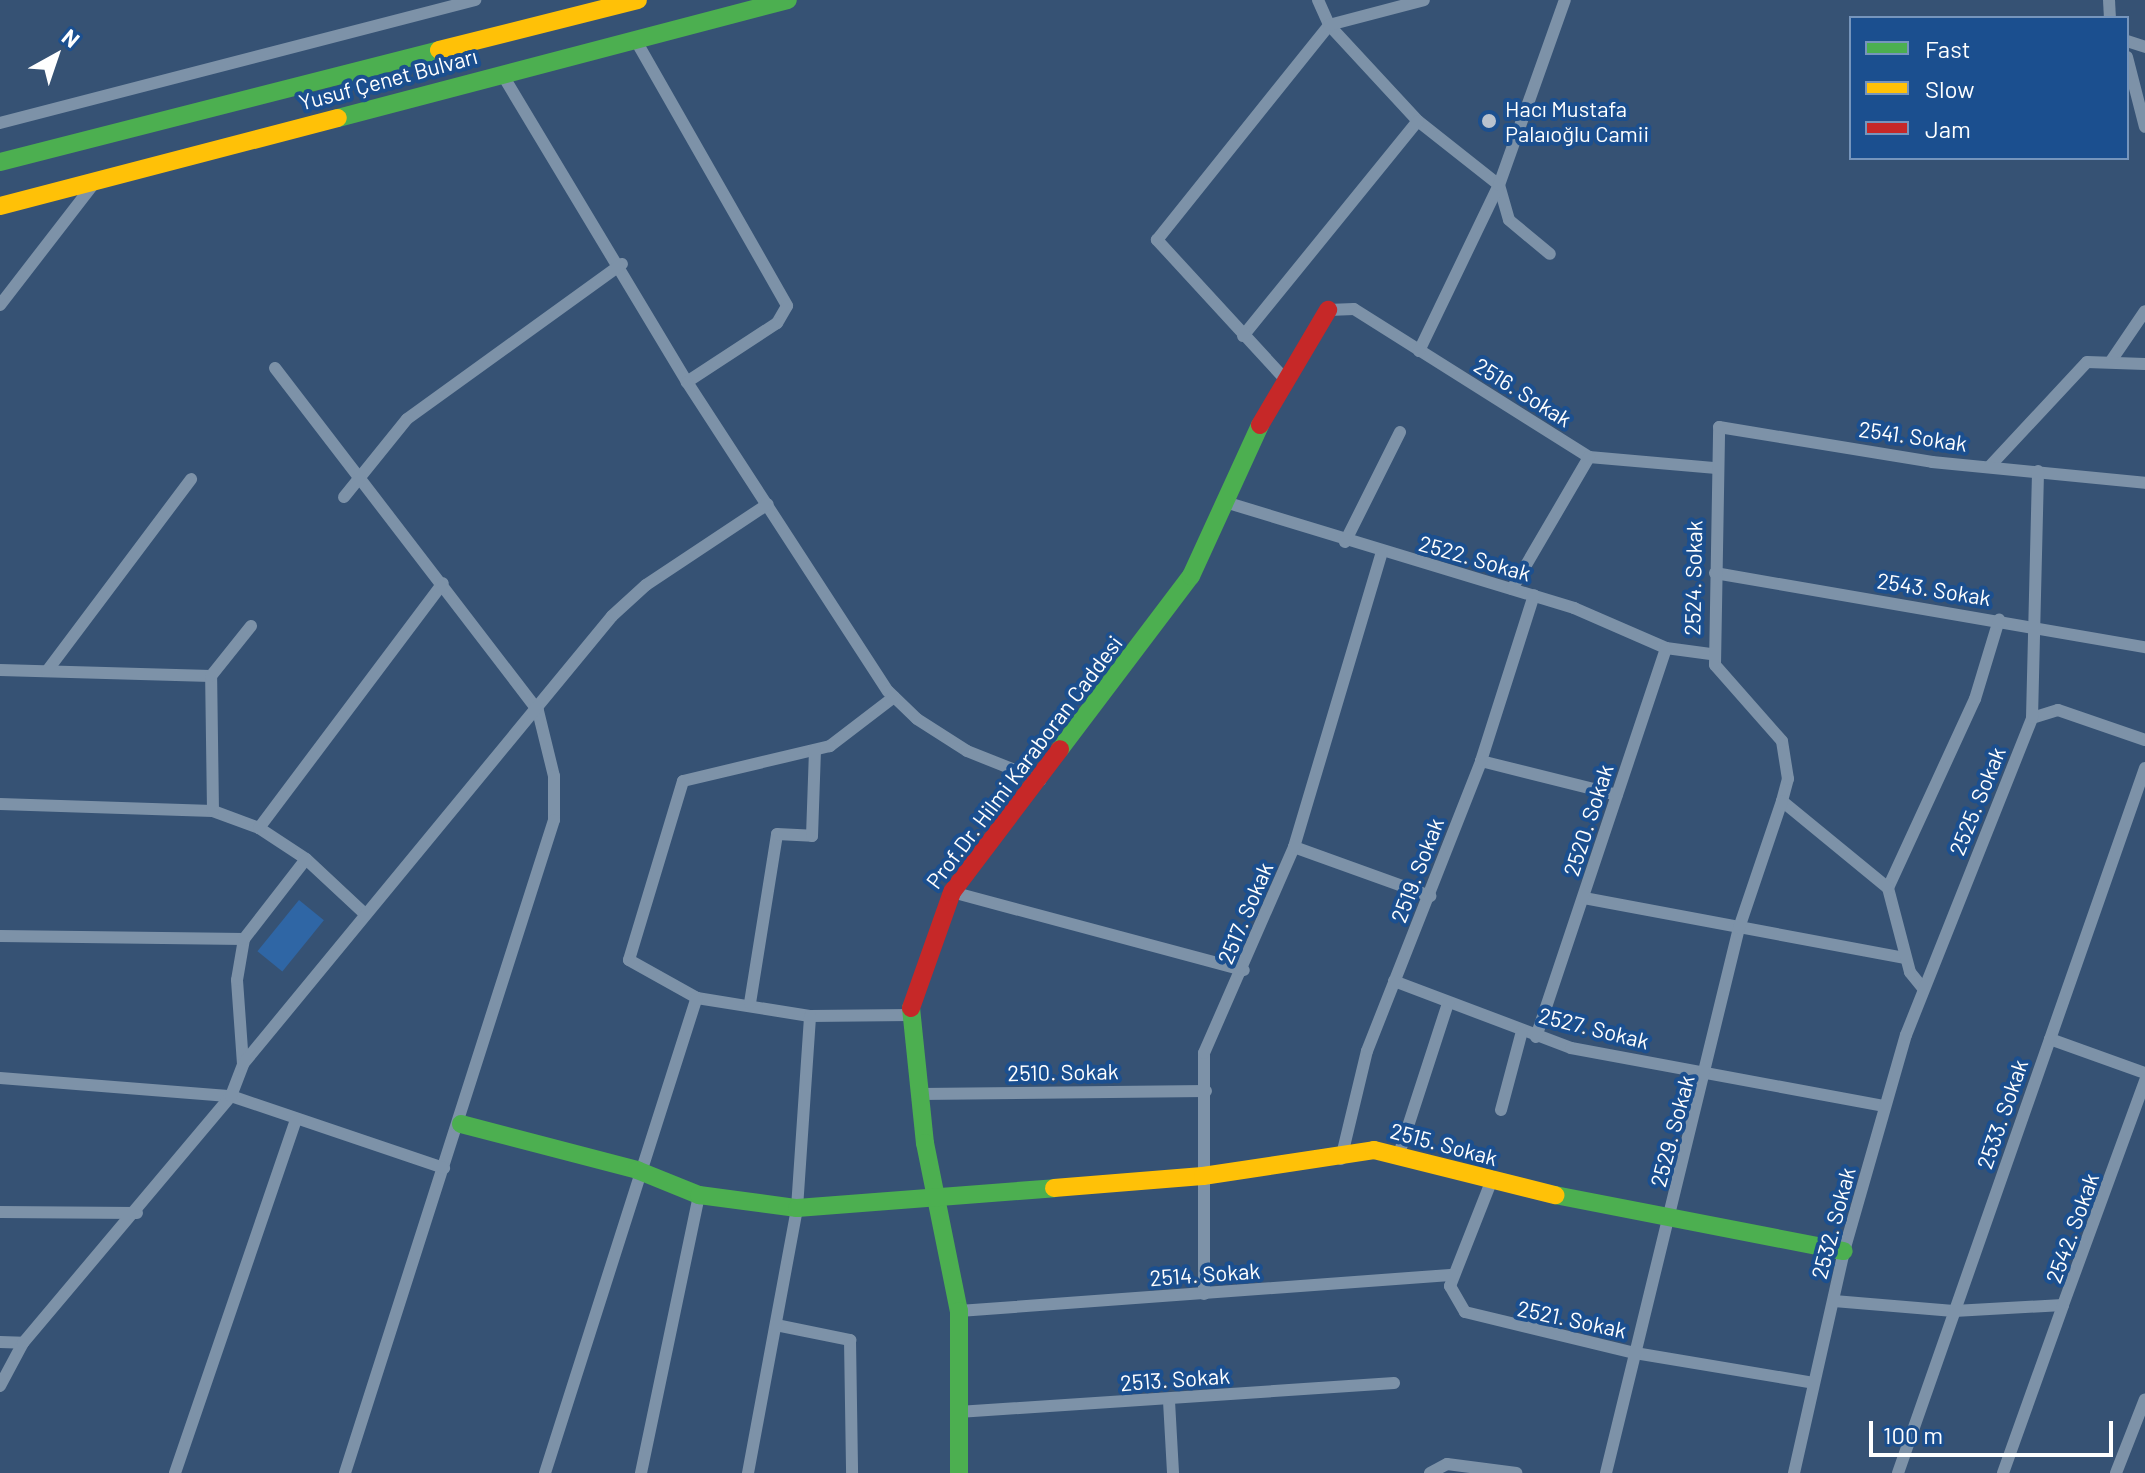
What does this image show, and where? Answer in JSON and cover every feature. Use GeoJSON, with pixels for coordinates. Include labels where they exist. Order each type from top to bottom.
{"type":"FeatureCollection","features":[{"type":"Feature","properties":{"kind":"main road","name":"Yusuf Çenet Bulvarı"},"geometry":{"type":"LineString","coordinates":[[0,162],[638,0]]}},
{"type":"Feature","properties":{"kind":"main road","name":"Yusuf Çenet Bulvarı"},"geometry":{"type":"LineString","coordinates":[[0,206],[788,0]]}},
{"type":"Feature","properties":{"kind":"main road","name":"Prof.Dr. Hilmi Karaboran Caddesi"},"geometry":{"type":"LineString","coordinates":[[959,1473],[959,1311],[933,1202],[910,1015],[915,980],[952,892],[1040,780],[1191,576],[1284,378],[1328,310]]}},
{"type":"Feature","properties":{"kind":"main road","name":"2515. Sokak"},"geometry":{"type":"LineString","coordinates":[[461,1124],[637,1170],[699,1195],[797,1208],[933,1202],[1203,1176],[1306,1155],[1341,1159],[1374,1150],[1399,1154],[1491,1182],[1669,1220],[1844,1251]]}},
{"type":"Feature","properties":{"kind":"street"},"geometry":{"type":"LineString","coordinates":[[0,123],[475,0]]}},
{"type":"Feature","properties":{"kind":"street"},"geometry":{"type":"LineString","coordinates":[[1318,0],[1329,25],[1418,121],[1499,185],[1509,220],[1550,254]]}},
{"type":"Feature","properties":{"kind":"street"},"geometry":{"type":"LineString","coordinates":[[1284,378],[1157,240],[1329,25],[1424,0]]}},
{"type":"Feature","properties":{"kind":"street"},"geometry":{"type":"LineString","coordinates":[[1419,351],[1499,185],[1565,0]]}},
{"type":"Feature","properties":{"kind":"street"},"geometry":{"type":"LineString","coordinates":[[635,39],[787,306],[777,323],[687,382]]}},
{"type":"Feature","properties":{"kind":"street"},"geometry":{"type":"LineString","coordinates":[[2129,65],[2145,127]]}},
{"type":"Feature","properties":{"kind":"street"},"geometry":{"type":"LineString","coordinates":[[502,74],[622,264],[687,382],[894,697],[967,751],[1040,780]]}},
{"type":"Feature","properties":{"kind":"street"},"geometry":{"type":"LineString","coordinates":[[1243,336],[1418,121]]}},
{"type":"Feature","properties":{"kind":"street"},"geometry":{"type":"LineString","coordinates":[[0,305],[96,180]]}},
{"type":"Feature","properties":{"kind":"street"},"geometry":{"type":"LineString","coordinates":[[344,497],[407,419],[622,264]]}},
{"type":"Feature","properties":{"kind":"street","name":"2516. Sokak"},"geometry":{"type":"LineString","coordinates":[[1328,310],[1354,309],[1589,457],[1714,468]]}},
{"type":"Feature","properties":{"kind":"street"},"geometry":{"type":"LineString","coordinates":[[2111,361],[2145,311]]}},
{"type":"Feature","properties":{"kind":"street"},"geometry":{"type":"LineString","coordinates":[[1990,466],[2068,376],[2087,362],[2145,364]]}},
{"type":"Feature","properties":{"kind":"street"},"geometry":{"type":"LineString","coordinates":[[275,368],[344,467],[362,475],[538,711],[550,751],[554,820],[461,1124],[345,1473]]}},
{"type":"Feature","properties":{"kind":"street","name":"2541. Sokak"},"geometry":{"type":"LineString","coordinates":[[1714,468],[1719,427],[1990,466],[2145,483]]}},
{"type":"Feature","properties":{"kind":"street"},"geometry":{"type":"LineString","coordinates":[[1345,542],[1400,432]]}},
{"type":"Feature","properties":{"kind":"street"},"geometry":{"type":"LineString","coordinates":[[1512,589],[1589,457]]}},
{"type":"Feature","properties":{"kind":"street","name":"2524. Sokak"},"geometry":{"type":"LineString","coordinates":[[1714,468],[1715,573],[1711,654],[1728,684],[1782,741],[1788,779],[1782,801]]}},
{"type":"Feature","properties":{"kind":"street","name":"2525. Sokak"},"geometry":{"type":"LineString","coordinates":[[1922,987],[2032,718],[2038,471]]}},
{"type":"Feature","properties":{"kind":"street"},"geometry":{"type":"LineString","coordinates":[[47,671],[191,479]]}},
{"type":"Feature","properties":{"kind":"street","name":"2522. Sokak"},"geometry":{"type":"LineString","coordinates":[[1225,502],[1345,542],[1534,595],[1666,648],[1711,654]]}},
{"type":"Feature","properties":{"kind":"street"},"geometry":{"type":"LineString","coordinates":[[0,1386],[23,1343],[137,1213],[231,1096],[243,1064],[364,913],[646,585],[768,504]]}},
{"type":"Feature","properties":{"kind":"street","name":"2517. Sokak"},"geometry":{"type":"LineString","coordinates":[[1204,1294],[1204,1053],[1244,970],[1294,847],[1382,552]]}},
{"type":"Feature","properties":{"kind":"street","name":"2543. Sokak"},"geometry":{"type":"LineString","coordinates":[[1715,573],[1999,620],[2036,623],[2145,647]]}},
{"type":"Feature","properties":{"kind":"street"},"geometry":{"type":"LineString","coordinates":[[259,828],[443,583]]}},
{"type":"Feature","properties":{"kind":"street","name":"2519. Sokak"},"geometry":{"type":"LineString","coordinates":[[1341,1159],[1351,1102],[1394,981],[1481,761],[1534,595]]}},
{"type":"Feature","properties":{"kind":"street"},"geometry":{"type":"LineString","coordinates":[[1888,888],[1975,699],[1999,620]]}},
{"type":"Feature","properties":{"kind":"street"},"geometry":{"type":"LineString","coordinates":[[213,811],[211,676],[251,626]]}},
{"type":"Feature","properties":{"kind":"street","name":"2520. Sokak"},"geometry":{"type":"LineString","coordinates":[[1536,1037],[1544,1004],[1584,898],[1666,648]]}},
{"type":"Feature","properties":{"kind":"street"},"geometry":{"type":"LineString","coordinates":[[0,670],[211,676]]}},
{"type":"Feature","properties":{"kind":"street"},"geometry":{"type":"LineString","coordinates":[[894,697],[858,731],[815,750],[683,781],[629,960],[697,998],[750,1003],[810,1016],[910,1015]]}},
{"type":"Feature","properties":{"kind":"street"},"geometry":{"type":"LineString","coordinates":[[2032,718],[2058,710],[2145,740]]}},
{"type":"Feature","properties":{"kind":"street"},"geometry":{"type":"LineString","coordinates":[[750,1003],[777,834],[812,836],[815,750]]}},
{"type":"Feature","properties":{"kind":"street"},"geometry":{"type":"LineString","coordinates":[[1481,761],[1617,795]]}},
{"type":"Feature","properties":{"kind":"street","name":"2533. Sokak"},"geometry":{"type":"LineString","coordinates":[[1898,1473],[2145,768]]}},
{"type":"Feature","properties":{"kind":"street"},"geometry":{"type":"LineString","coordinates":[[1782,801],[1888,888],[1905,958],[1922,987]]}},
{"type":"Feature","properties":{"kind":"street","name":"2529. Sokak"},"geometry":{"type":"LineString","coordinates":[[1606,1473],[1708,1076],[1739,928],[1782,801]]}},
{"type":"Feature","properties":{"kind":"street"},"geometry":{"type":"LineString","coordinates":[[0,804],[213,811],[259,828],[306,859],[364,913]]}},
{"type":"Feature","properties":{"kind":"street"},"geometry":{"type":"LineString","coordinates":[[1294,847],[1430,896]]}},
{"type":"Feature","properties":{"kind":"street"},"geometry":{"type":"LineString","coordinates":[[243,1064],[237,980],[244,939],[306,859]]}},
{"type":"Feature","properties":{"kind":"street"},"geometry":{"type":"LineString","coordinates":[[952,892],[1244,970]]}},
{"type":"Feature","properties":{"kind":"street"},"geometry":{"type":"LineString","coordinates":[[1584,898],[1905,958]]}},
{"type":"Feature","properties":{"kind":"street"},"geometry":{"type":"LineString","coordinates":[[0,936],[244,939]]}},
{"type":"Feature","properties":{"kind":"street","name":"2527. Sokak"},"geometry":{"type":"LineString","coordinates":[[1394,981],[1536,1037],[1708,1076],[1885,1106]]}},
{"type":"Feature","properties":{"kind":"street","name":"2532. Sokak"},"geometry":{"type":"LineString","coordinates":[[1794,1473],[1844,1251],[1922,987]]}},
{"type":"Feature","properties":{"kind":"street"},"geometry":{"type":"LineString","coordinates":[[545,1473],[637,1170],[697,998]]}},
{"type":"Feature","properties":{"kind":"street"},"geometry":{"type":"LineString","coordinates":[[1399,1154],[1448,1003]]}},
{"type":"Feature","properties":{"kind":"street"},"geometry":{"type":"LineString","coordinates":[[748,1473],[797,1208],[810,1016]]}},
{"type":"Feature","properties":{"kind":"street"},"geometry":{"type":"LineString","coordinates":[[1501,1110],[1522,1031]]}},
{"type":"Feature","properties":{"kind":"street"},"geometry":{"type":"LineString","coordinates":[[2050,1039],[2145,1073]]}},
{"type":"Feature","properties":{"kind":"street"},"geometry":{"type":"LineString","coordinates":[[0,1078],[231,1096],[444,1168]]}},
{"type":"Feature","properties":{"kind":"street","name":"2542. Sokak"},"geometry":{"type":"LineString","coordinates":[[1834,1301],[1954,1311],[2063,1305],[2145,1081]]}},
{"type":"Feature","properties":{"kind":"street","name":"2510. Sokak"},"geometry":{"type":"LineString","coordinates":[[920,1094],[1206,1091]]}},
{"type":"Feature","properties":{"kind":"street"},"geometry":{"type":"LineString","coordinates":[[175,1473],[296,1120]]}},
{"type":"Feature","properties":{"kind":"street"},"geometry":{"type":"LineString","coordinates":[[1454,1275],[1491,1182]]}},
{"type":"Feature","properties":{"kind":"street"},"geometry":{"type":"LineString","coordinates":[[641,1473],[699,1195]]}},
{"type":"Feature","properties":{"kind":"street"},"geometry":{"type":"LineString","coordinates":[[0,1212],[137,1213]]}},
{"type":"Feature","properties":{"kind":"street","name":"2514. Sokak"},"geometry":{"type":"LineString","coordinates":[[959,1311],[1454,1275]]}},
{"type":"Feature","properties":{"kind":"street","name":"2521. Sokak"},"geometry":{"type":"LineString","coordinates":[[1454,1275],[1451,1297],[1465,1312],[1635,1353],[1814,1383]]}},
{"type":"Feature","properties":{"kind":"street"},"geometry":{"type":"LineString","coordinates":[[2003,1473],[2063,1305]]}},
{"type":"Feature","properties":{"kind":"street"},"geometry":{"type":"LineString","coordinates":[[776,1325],[850,1340],[852,1473]]}},
{"type":"Feature","properties":{"kind":"street"},"geometry":{"type":"LineString","coordinates":[[0,1342],[23,1343]]}},
{"type":"Feature","properties":{"kind":"street","name":"2513. Sokak"},"geometry":{"type":"LineString","coordinates":[[958,1412],[1169,1401],[1394,1383]]}},
{"type":"Feature","properties":{"kind":"street"},"geometry":{"type":"LineString","coordinates":[[2116,1473],[2145,1399]]}},
{"type":"Feature","properties":{"kind":"street"},"geometry":{"type":"LineString","coordinates":[[1169,1401],[1173,1473]]}},
{"type":"Feature","properties":{"kind":"street"},"geometry":{"type":"LineString","coordinates":[[1430,1473],[1447,1464],[1516,1473]]}},
{"type":"Feature","properties":{"kind":"shaded area"},"geometry":{"type":"Polygon","coordinates":[[[299,900],[324,920],[282,971],[257,951],[299,900]]]}},
{"type":"Feature","properties":{"kind":"traffic: fast"},"geometry":{"type":"LineString","coordinates":[[338,118],[788,0]]}},
{"type":"Feature","properties":{"kind":"traffic: fast"},"geometry":{"type":"LineString","coordinates":[[0,162],[439,50]]}},
{"type":"Feature","properties":{"kind":"traffic: fast"},"geometry":{"type":"LineString","coordinates":[[1060,749],[1191,576],[1260,425]]}},
{"type":"Feature","properties":{"kind":"traffic: fast"},"geometry":{"type":"LineString","coordinates":[[911,1008],[925,1143],[959,1311],[959,1473]]}},
{"type":"Feature","properties":{"kind":"traffic: fast"},"geometry":{"type":"LineString","coordinates":[[461,1124],[637,1170],[699,1195],[797,1208],[1054,1188]]}},
{"type":"Feature","properties":{"kind":"traffic: fast"},"geometry":{"type":"LineString","coordinates":[[1555,1195],[1844,1251]]}},
{"type":"Feature","properties":{"kind":"traffic: slow"},"geometry":{"type":"LineString","coordinates":[[439,50],[638,0]]}},
{"type":"Feature","properties":{"kind":"traffic: slow"},"geometry":{"type":"LineString","coordinates":[[0,206],[338,118]]}},
{"type":"Feature","properties":{"kind":"traffic: slow"},"geometry":{"type":"LineString","coordinates":[[1054,1188],[1203,1176],[1374,1150],[1555,1195]]}},
{"type":"Feature","properties":{"kind":"traffic: jam"},"geometry":{"type":"LineString","coordinates":[[1260,425],[1328,310]]}},
{"type":"Feature","properties":{"kind":"traffic: jam"},"geometry":{"type":"LineString","coordinates":[[911,1008],[952,892],[1060,749]]}},
{"type":"Feature","properties":{"kind":"place","name":"Hacı Mustafa Palaıoğlu Camii"},"geometry":{"type":"Point","coordinates":[1489,121]}}]}
